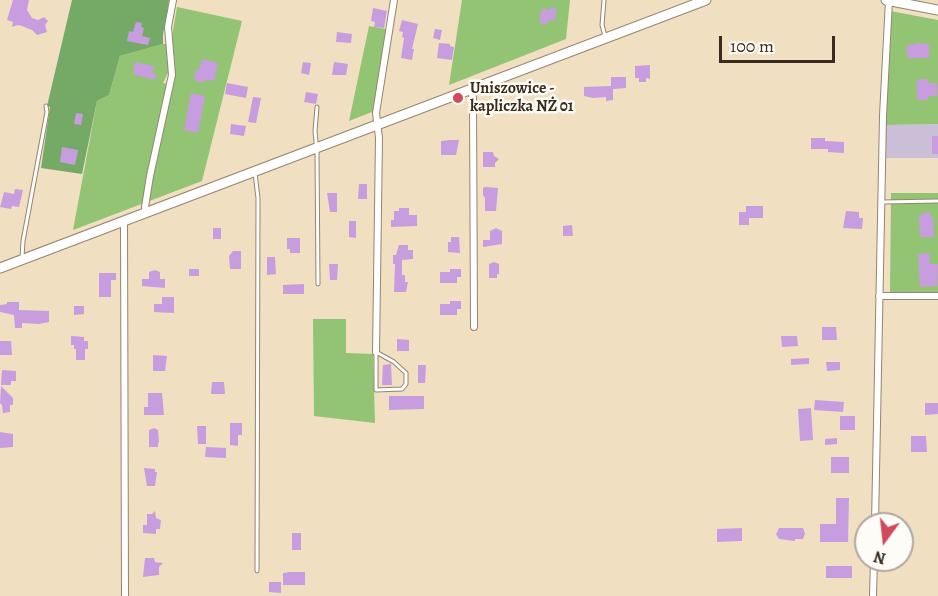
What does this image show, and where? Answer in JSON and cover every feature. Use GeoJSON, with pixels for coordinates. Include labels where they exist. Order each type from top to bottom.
{"type":"FeatureCollection","features":[{"type":"Feature","properties":{"kind":"street"},"geometry":{"type":"LineString","coordinates":[[146,213],[147,194],[172,75],[168,27],[173,0]]}},
{"type":"Feature","properties":{"kind":"street"},"geometry":{"type":"LineString","coordinates":[[376,352],[379,138],[376,110],[394,0]]}},
{"type":"Feature","properties":{"kind":"street"},"geometry":{"type":"LineString","coordinates":[[0,268],[706,0]]}},
{"type":"Feature","properties":{"kind":"street"},"geometry":{"type":"LineString","coordinates":[[875,512],[887,0],[938,10]]}},
{"type":"Feature","properties":{"kind":"street"},"geometry":{"type":"LineString","coordinates":[[470,89],[473,98],[474,327]]}},
{"type":"Feature","properties":{"kind":"street"},"geometry":{"type":"LineString","coordinates":[[124,221],[125,596]]}},
{"type":"Feature","properties":{"kind":"street"},"geometry":{"type":"LineString","coordinates":[[879,296],[938,296]]}},
{"type":"Feature","properties":{"kind":"street"},"geometry":{"type":"LineString","coordinates":[[873,596],[874,572]]}},
{"type":"Feature","properties":{"kind":"lane"},"geometry":{"type":"LineString","coordinates":[[604,0],[602,25],[605,37]]}},
{"type":"Feature","properties":{"kind":"lane"},"geometry":{"type":"LineString","coordinates":[[23,260],[23,241],[48,112],[46,106]]}},
{"type":"Feature","properties":{"kind":"lane"},"geometry":{"type":"LineString","coordinates":[[317,107],[315,131],[318,284]]}},
{"type":"Feature","properties":{"kind":"lane"},"geometry":{"type":"LineString","coordinates":[[255,171],[258,198],[257,571]]}},
{"type":"Feature","properties":{"kind":"lane"},"geometry":{"type":"LineString","coordinates":[[882,202],[938,201]]}},
{"type":"Feature","properties":{"kind":"lane"},"geometry":{"type":"LineString","coordinates":[[376,352],[394,362],[406,374],[406,384],[402,389],[376,390],[376,352]]}},
{"type":"Feature","properties":{"kind":"shaded area"},"geometry":{"type":"Polygon","coordinates":[[[938,124],[938,158],[883,158],[883,125],[938,124]]]}},
{"type":"Feature","properties":{"kind":"green space"},"geometry":{"type":"Polygon","coordinates":[[[72,0],[169,0],[163,44],[120,56],[109,95],[97,101],[82,174],[41,168],[50,107],[47,106],[72,0]]]}},
{"type":"Feature","properties":{"kind":"green space"},"geometry":{"type":"Polygon","coordinates":[[[462,0],[570,0],[566,39],[449,85],[462,0]]]}},
{"type":"Feature","properties":{"kind":"green space"},"geometry":{"type":"Polygon","coordinates":[[[177,7],[242,21],[202,181],[73,230],[97,101],[109,95],[120,56],[163,44],[168,44],[172,65],[163,83],[172,85],[175,65],[172,36],[177,7]]]}},
{"type":"Feature","properties":{"kind":"green space"},"geometry":{"type":"Polygon","coordinates":[[[885,10],[938,20],[938,124],[885,125],[885,10]]]}},
{"type":"Feature","properties":{"kind":"green space"},"geometry":{"type":"Polygon","coordinates":[[[369,26],[391,30],[377,110],[349,121],[369,26]]]}},
{"type":"Feature","properties":{"kind":"green space"},"geometry":{"type":"Polygon","coordinates":[[[891,193],[938,193],[938,292],[890,292],[891,193]]]}},
{"type":"Feature","properties":{"kind":"green space"},"geometry":{"type":"Polygon","coordinates":[[[313,319],[346,319],[346,353],[373,354],[375,423],[314,416],[313,319]]]}},
{"type":"Feature","properties":{"kind":"building"},"geometry":{"type":"Polygon","coordinates":[[[13,0],[29,0],[27,10],[32,18],[38,20],[44,17],[48,21],[45,25],[47,32],[37,35],[22,26],[12,27],[13,22],[7,20],[13,0]]]}},
{"type":"Feature","properties":{"kind":"building"},"geometry":{"type":"Polygon","coordinates":[[[550,7],[556,8],[555,21],[548,20],[547,24],[540,24],[541,9],[550,10],[550,7]]]}},
{"type":"Feature","properties":{"kind":"building"},"geometry":{"type":"Polygon","coordinates":[[[373,8],[387,11],[384,28],[374,27],[375,22],[371,21],[373,8]]]}},
{"type":"Feature","properties":{"kind":"building"},"geometry":{"type":"Polygon","coordinates":[[[402,20],[418,24],[412,49],[414,49],[412,60],[401,58],[404,38],[402,37],[403,32],[399,31],[402,20]]]}},
{"type":"Feature","properties":{"kind":"building"},"geometry":{"type":"Polygon","coordinates":[[[136,22],[142,23],[141,27],[144,28],[142,36],[150,38],[148,45],[127,41],[129,31],[133,32],[136,22]]]}},
{"type":"Feature","properties":{"kind":"building"},"geometry":{"type":"Polygon","coordinates":[[[435,29],[442,30],[440,40],[433,38],[435,29]]]}},
{"type":"Feature","properties":{"kind":"building"},"geometry":{"type":"Polygon","coordinates":[[[337,32],[352,34],[351,43],[336,42],[337,32]]]}},
{"type":"Feature","properties":{"kind":"building"},"geometry":{"type":"Polygon","coordinates":[[[919,41],[921,44],[929,44],[929,58],[907,58],[907,45],[917,44],[919,41]]]}},
{"type":"Feature","properties":{"kind":"building"},"geometry":{"type":"Polygon","coordinates":[[[439,43],[450,44],[454,47],[452,60],[437,58],[439,43]]]}},
{"type":"Feature","properties":{"kind":"building"},"geometry":{"type":"Polygon","coordinates":[[[202,59],[218,63],[214,81],[205,79],[204,83],[194,80],[196,69],[199,70],[202,59]]]}},
{"type":"Feature","properties":{"kind":"building"},"geometry":{"type":"Polygon","coordinates":[[[135,62],[154,66],[152,73],[156,74],[155,80],[133,74],[135,62]]]}},
{"type":"Feature","properties":{"kind":"building"},"geometry":{"type":"Polygon","coordinates":[[[303,62],[311,63],[309,75],[301,73],[303,62]]]}},
{"type":"Feature","properties":{"kind":"building"},"geometry":{"type":"Polygon","coordinates":[[[334,62],[348,64],[346,75],[332,75],[334,62]]]}},
{"type":"Feature","properties":{"kind":"building"},"geometry":{"type":"Polygon","coordinates":[[[650,65],[650,79],[646,78],[646,82],[639,82],[639,78],[635,78],[635,66],[650,65]]]}},
{"type":"Feature","properties":{"kind":"building"},"geometry":{"type":"Polygon","coordinates":[[[611,77],[626,77],[626,88],[613,89],[613,100],[606,101],[606,97],[584,96],[584,87],[611,86],[611,77]]]}},
{"type":"Feature","properties":{"kind":"building"},"geometry":{"type":"Polygon","coordinates":[[[917,79],[928,79],[928,83],[937,83],[937,96],[928,96],[928,100],[917,100],[917,79]]]}},
{"type":"Feature","properties":{"kind":"building"},"geometry":{"type":"Polygon","coordinates":[[[227,83],[248,87],[246,98],[225,94],[227,83]]]}},
{"type":"Feature","properties":{"kind":"building"},"geometry":{"type":"Polygon","coordinates":[[[306,92],[318,94],[316,104],[304,102],[306,92]]]}},
{"type":"Feature","properties":{"kind":"building"},"geometry":{"type":"Polygon","coordinates":[[[191,93],[205,96],[198,133],[184,130],[191,93]]]}},
{"type":"Feature","properties":{"kind":"building"},"geometry":{"type":"Polygon","coordinates":[[[253,97],[261,98],[256,123],[248,122],[253,97]]]}},
{"type":"Feature","properties":{"kind":"building"},"geometry":{"type":"Polygon","coordinates":[[[76,113],[83,114],[81,125],[74,124],[76,113]]]}},
{"type":"Feature","properties":{"kind":"building"},"geometry":{"type":"Polygon","coordinates":[[[231,124],[246,126],[244,136],[230,134],[231,124]]]}},
{"type":"Feature","properties":{"kind":"building"},"geometry":{"type":"Polygon","coordinates":[[[932,136],[938,136],[938,154],[932,154],[932,136]]]}},
{"type":"Feature","properties":{"kind":"building"},"geometry":{"type":"Polygon","coordinates":[[[811,138],[844,142],[844,153],[828,152],[828,149],[811,149],[811,138]]]}},
{"type":"Feature","properties":{"kind":"building"},"geometry":{"type":"Polygon","coordinates":[[[459,140],[456,155],[441,155],[441,141],[459,140]]]}},
{"type":"Feature","properties":{"kind":"building"},"geometry":{"type":"Polygon","coordinates":[[[62,147],[78,150],[75,165],[60,162],[62,147]]]}},
{"type":"Feature","properties":{"kind":"building"},"geometry":{"type":"Polygon","coordinates":[[[483,152],[493,152],[494,156],[499,159],[495,167],[483,167],[483,152]]]}},
{"type":"Feature","properties":{"kind":"building"},"geometry":{"type":"Polygon","coordinates":[[[359,184],[367,184],[367,199],[358,199],[359,184]]]}},
{"type":"Feature","properties":{"kind":"building"},"geometry":{"type":"Polygon","coordinates":[[[483,188],[498,188],[496,211],[485,211],[483,188]]]}},
{"type":"Feature","properties":{"kind":"building"},"geometry":{"type":"Polygon","coordinates":[[[15,189],[23,190],[19,207],[12,206],[11,209],[0,207],[4,192],[14,194],[15,189]]]}},
{"type":"Feature","properties":{"kind":"building"},"geometry":{"type":"Polygon","coordinates":[[[327,193],[337,193],[337,212],[330,212],[327,193]]]}},
{"type":"Feature","properties":{"kind":"building"},"geometry":{"type":"Polygon","coordinates":[[[746,206],[763,206],[763,218],[749,218],[749,225],[739,225],[739,212],[746,212],[746,206]]]}},
{"type":"Feature","properties":{"kind":"building"},"geometry":{"type":"Polygon","coordinates":[[[399,208],[409,208],[409,215],[417,215],[417,226],[391,227],[394,211],[399,211],[399,208]]]}},
{"type":"Feature","properties":{"kind":"building"},"geometry":{"type":"Polygon","coordinates":[[[846,211],[859,212],[859,218],[863,218],[862,229],[843,228],[846,211]]]}},
{"type":"Feature","properties":{"kind":"building"},"geometry":{"type":"Polygon","coordinates":[[[930,212],[933,217],[934,237],[920,237],[919,215],[930,212]]]}},
{"type":"Feature","properties":{"kind":"building"},"geometry":{"type":"Polygon","coordinates":[[[349,221],[356,221],[356,238],[349,237],[349,221]]]}},
{"type":"Feature","properties":{"kind":"building"},"geometry":{"type":"Polygon","coordinates":[[[572,225],[573,236],[563,236],[563,226],[572,225]]]}},
{"type":"Feature","properties":{"kind":"building"},"geometry":{"type":"Polygon","coordinates":[[[213,228],[221,228],[221,239],[213,239],[213,228]]]}},
{"type":"Feature","properties":{"kind":"building"},"geometry":{"type":"Polygon","coordinates":[[[496,228],[502,231],[502,244],[483,247],[483,240],[490,240],[490,231],[496,228]]]}},
{"type":"Feature","properties":{"kind":"building"},"geometry":{"type":"Polygon","coordinates":[[[451,237],[459,237],[460,253],[448,252],[448,242],[451,242],[451,237]]]}},
{"type":"Feature","properties":{"kind":"building"},"geometry":{"type":"Polygon","coordinates":[[[287,238],[300,238],[300,253],[290,253],[290,249],[287,249],[287,238]]]}},
{"type":"Feature","properties":{"kind":"building"},"geometry":{"type":"Polygon","coordinates":[[[399,245],[408,245],[408,250],[413,250],[413,259],[402,260],[402,275],[405,275],[405,282],[408,282],[406,292],[394,292],[393,255],[396,255],[399,245]]]}},
{"type":"Feature","properties":{"kind":"building"},"geometry":{"type":"Polygon","coordinates":[[[233,251],[241,251],[241,269],[230,269],[229,256],[233,251]]]}},
{"type":"Feature","properties":{"kind":"building"},"geometry":{"type":"Polygon","coordinates":[[[929,253],[930,264],[938,264],[937,286],[920,287],[918,254],[929,253]]]}},
{"type":"Feature","properties":{"kind":"building"},"geometry":{"type":"Polygon","coordinates":[[[267,257],[275,257],[276,274],[267,275],[267,257]]]}},
{"type":"Feature","properties":{"kind":"building"},"geometry":{"type":"Polygon","coordinates":[[[494,262],[499,264],[499,274],[497,278],[489,278],[489,264],[494,262]]]}},
{"type":"Feature","properties":{"kind":"building"},"geometry":{"type":"Polygon","coordinates":[[[329,264],[338,264],[337,280],[330,280],[329,264]]]}},
{"type":"Feature","properties":{"kind":"building"},"geometry":{"type":"Polygon","coordinates":[[[189,269],[199,269],[199,276],[189,276],[189,269]]]}},
{"type":"Feature","properties":{"kind":"building"},"geometry":{"type":"Polygon","coordinates":[[[450,269],[461,269],[461,277],[457,277],[457,283],[440,283],[440,272],[450,272],[450,269]]]}},
{"type":"Feature","properties":{"kind":"building"},"geometry":{"type":"Polygon","coordinates":[[[155,270],[160,272],[160,279],[165,279],[165,288],[142,286],[142,279],[149,279],[149,272],[155,270]]]}},
{"type":"Feature","properties":{"kind":"building"},"geometry":{"type":"Polygon","coordinates":[[[99,273],[116,273],[116,280],[111,280],[111,297],[99,297],[99,273]]]}},
{"type":"Feature","properties":{"kind":"building"},"geometry":{"type":"Polygon","coordinates":[[[304,284],[304,294],[283,294],[283,285],[304,284]]]}},
{"type":"Feature","properties":{"kind":"building"},"geometry":{"type":"Polygon","coordinates":[[[162,297],[174,297],[174,313],[154,312],[154,304],[162,304],[162,297]]]}},
{"type":"Feature","properties":{"kind":"building"},"geometry":{"type":"Polygon","coordinates":[[[450,301],[461,301],[461,309],[457,309],[457,315],[440,315],[440,304],[450,304],[450,301]]]}},
{"type":"Feature","properties":{"kind":"building"},"geometry":{"type":"Polygon","coordinates":[[[7,302],[19,302],[19,310],[49,311],[49,322],[22,323],[22,328],[15,328],[14,315],[0,312],[0,305],[7,304],[7,302]]]}},
{"type":"Feature","properties":{"kind":"building"},"geometry":{"type":"Polygon","coordinates":[[[74,306],[84,306],[84,314],[74,315],[74,306]]]}},
{"type":"Feature","properties":{"kind":"building"},"geometry":{"type":"Polygon","coordinates":[[[822,327],[836,327],[837,340],[822,340],[822,327]]]}},
{"type":"Feature","properties":{"kind":"building"},"geometry":{"type":"Polygon","coordinates":[[[71,336],[84,337],[84,341],[88,341],[85,360],[76,360],[76,349],[74,345],[71,345],[71,336]]]}},
{"type":"Feature","properties":{"kind":"building"},"geometry":{"type":"Polygon","coordinates":[[[781,336],[797,336],[798,346],[782,347],[781,336]]]}},
{"type":"Feature","properties":{"kind":"building"},"geometry":{"type":"Polygon","coordinates":[[[397,339],[409,340],[409,351],[397,351],[397,339]]]}},
{"type":"Feature","properties":{"kind":"building"},"geometry":{"type":"Polygon","coordinates":[[[0,341],[11,341],[12,355],[0,355],[0,341]]]}},
{"type":"Feature","properties":{"kind":"building"},"geometry":{"type":"Polygon","coordinates":[[[153,355],[167,356],[165,371],[153,371],[153,355]]]}},
{"type":"Feature","properties":{"kind":"building"},"geometry":{"type":"Polygon","coordinates":[[[809,358],[809,364],[791,365],[791,359],[809,358]]]}},
{"type":"Feature","properties":{"kind":"building"},"geometry":{"type":"Polygon","coordinates":[[[826,362],[840,362],[840,370],[827,371],[826,362]]]}},
{"type":"Feature","properties":{"kind":"building"},"geometry":{"type":"Polygon","coordinates":[[[391,364],[392,385],[382,385],[383,365],[391,364]]]}},
{"type":"Feature","properties":{"kind":"building"},"geometry":{"type":"Polygon","coordinates":[[[418,365],[426,365],[425,383],[418,383],[418,365]]]}},
{"type":"Feature","properties":{"kind":"building"},"geometry":{"type":"Polygon","coordinates":[[[2,370],[16,371],[16,381],[11,381],[11,385],[1,385],[2,370]]]}},
{"type":"Feature","properties":{"kind":"building"},"geometry":{"type":"Polygon","coordinates":[[[212,382],[224,382],[225,394],[211,394],[212,382]]]}},
{"type":"Feature","properties":{"kind":"building"},"geometry":{"type":"Polygon","coordinates":[[[1,386],[13,398],[10,412],[3,413],[0,403],[1,386]]]}},
{"type":"Feature","properties":{"kind":"building"},"geometry":{"type":"Polygon","coordinates":[[[148,393],[162,393],[164,415],[144,415],[144,407],[148,407],[148,393]]]}},
{"type":"Feature","properties":{"kind":"building"},"geometry":{"type":"Polygon","coordinates":[[[389,396],[424,396],[424,409],[389,410],[389,396]]]}},
{"type":"Feature","properties":{"kind":"building"},"geometry":{"type":"Polygon","coordinates":[[[815,400],[844,402],[843,412],[814,410],[815,400]]]}},
{"type":"Feature","properties":{"kind":"building"},"geometry":{"type":"Polygon","coordinates":[[[925,403],[938,403],[938,414],[925,415],[925,403]]]}},
{"type":"Feature","properties":{"kind":"building"},"geometry":{"type":"Polygon","coordinates":[[[811,408],[813,440],[800,441],[798,409],[811,408]]]}},
{"type":"Feature","properties":{"kind":"building"},"geometry":{"type":"Polygon","coordinates":[[[840,416],[855,416],[855,430],[840,430],[840,416]]]}},
{"type":"Feature","properties":{"kind":"building"},"geometry":{"type":"Polygon","coordinates":[[[230,423],[242,423],[242,435],[238,435],[238,446],[230,445],[230,423]]]}},
{"type":"Feature","properties":{"kind":"building"},"geometry":{"type":"Polygon","coordinates":[[[197,426],[206,426],[206,444],[198,444],[197,426]]]}},
{"type":"Feature","properties":{"kind":"building"},"geometry":{"type":"Polygon","coordinates":[[[154,428],[158,430],[158,447],[149,447],[149,430],[154,428]]]}},
{"type":"Feature","properties":{"kind":"building"},"geometry":{"type":"Polygon","coordinates":[[[0,432],[13,434],[13,447],[0,448],[0,432]]]}},
{"type":"Feature","properties":{"kind":"building"},"geometry":{"type":"Polygon","coordinates":[[[911,436],[926,436],[927,452],[911,452],[911,436]]]}},
{"type":"Feature","properties":{"kind":"building"},"geometry":{"type":"Polygon","coordinates":[[[837,438],[837,444],[825,445],[825,439],[837,438]]]}},
{"type":"Feature","properties":{"kind":"building"},"geometry":{"type":"Polygon","coordinates":[[[206,447],[226,448],[226,458],[205,457],[206,447]]]}},
{"type":"Feature","properties":{"kind":"building"},"geometry":{"type":"Polygon","coordinates":[[[831,457],[849,457],[849,473],[831,473],[831,457]]]}},
{"type":"Feature","properties":{"kind":"building"},"geometry":{"type":"Polygon","coordinates":[[[144,468],[155,469],[157,472],[155,486],[147,486],[144,468]]]}},
{"type":"Feature","properties":{"kind":"building"},"geometry":{"type":"Polygon","coordinates":[[[836,498],[849,498],[848,542],[820,542],[820,524],[836,524],[836,498]]]}},
{"type":"Feature","properties":{"kind":"building"},"geometry":{"type":"Polygon","coordinates":[[[155,511],[156,518],[161,520],[160,529],[156,529],[156,534],[143,533],[143,525],[147,525],[147,514],[155,511]]]}},
{"type":"Feature","properties":{"kind":"building"},"geometry":{"type":"Polygon","coordinates":[[[742,528],[742,541],[717,542],[717,529],[742,528]]]}},
{"type":"Feature","properties":{"kind":"building"},"geometry":{"type":"Polygon","coordinates":[[[779,528],[803,528],[805,534],[803,539],[795,539],[795,541],[779,539],[776,534],[779,528]]]}},
{"type":"Feature","properties":{"kind":"building"},"geometry":{"type":"Polygon","coordinates":[[[292,533],[301,533],[301,550],[292,550],[292,533]]]}},
{"type":"Feature","properties":{"kind":"building"},"geometry":{"type":"Polygon","coordinates":[[[145,558],[154,558],[155,562],[163,563],[159,567],[159,575],[143,577],[145,558]]]}},
{"type":"Feature","properties":{"kind":"building"},"geometry":{"type":"Polygon","coordinates":[[[826,566],[852,566],[852,578],[826,578],[826,566]]]}},
{"type":"Feature","properties":{"kind":"building"},"geometry":{"type":"Polygon","coordinates":[[[305,572],[305,585],[283,585],[283,573],[305,572]]]}},
{"type":"Feature","properties":{"kind":"building"},"geometry":{"type":"Polygon","coordinates":[[[269,582],[281,582],[281,593],[269,592],[269,582]]]}},
{"type":"Feature","properties":{"kind":"place","name":"Uniszowice - kapliczka NŻ 01"},"geometry":{"type":"Point","coordinates":[458,98]}}]}
